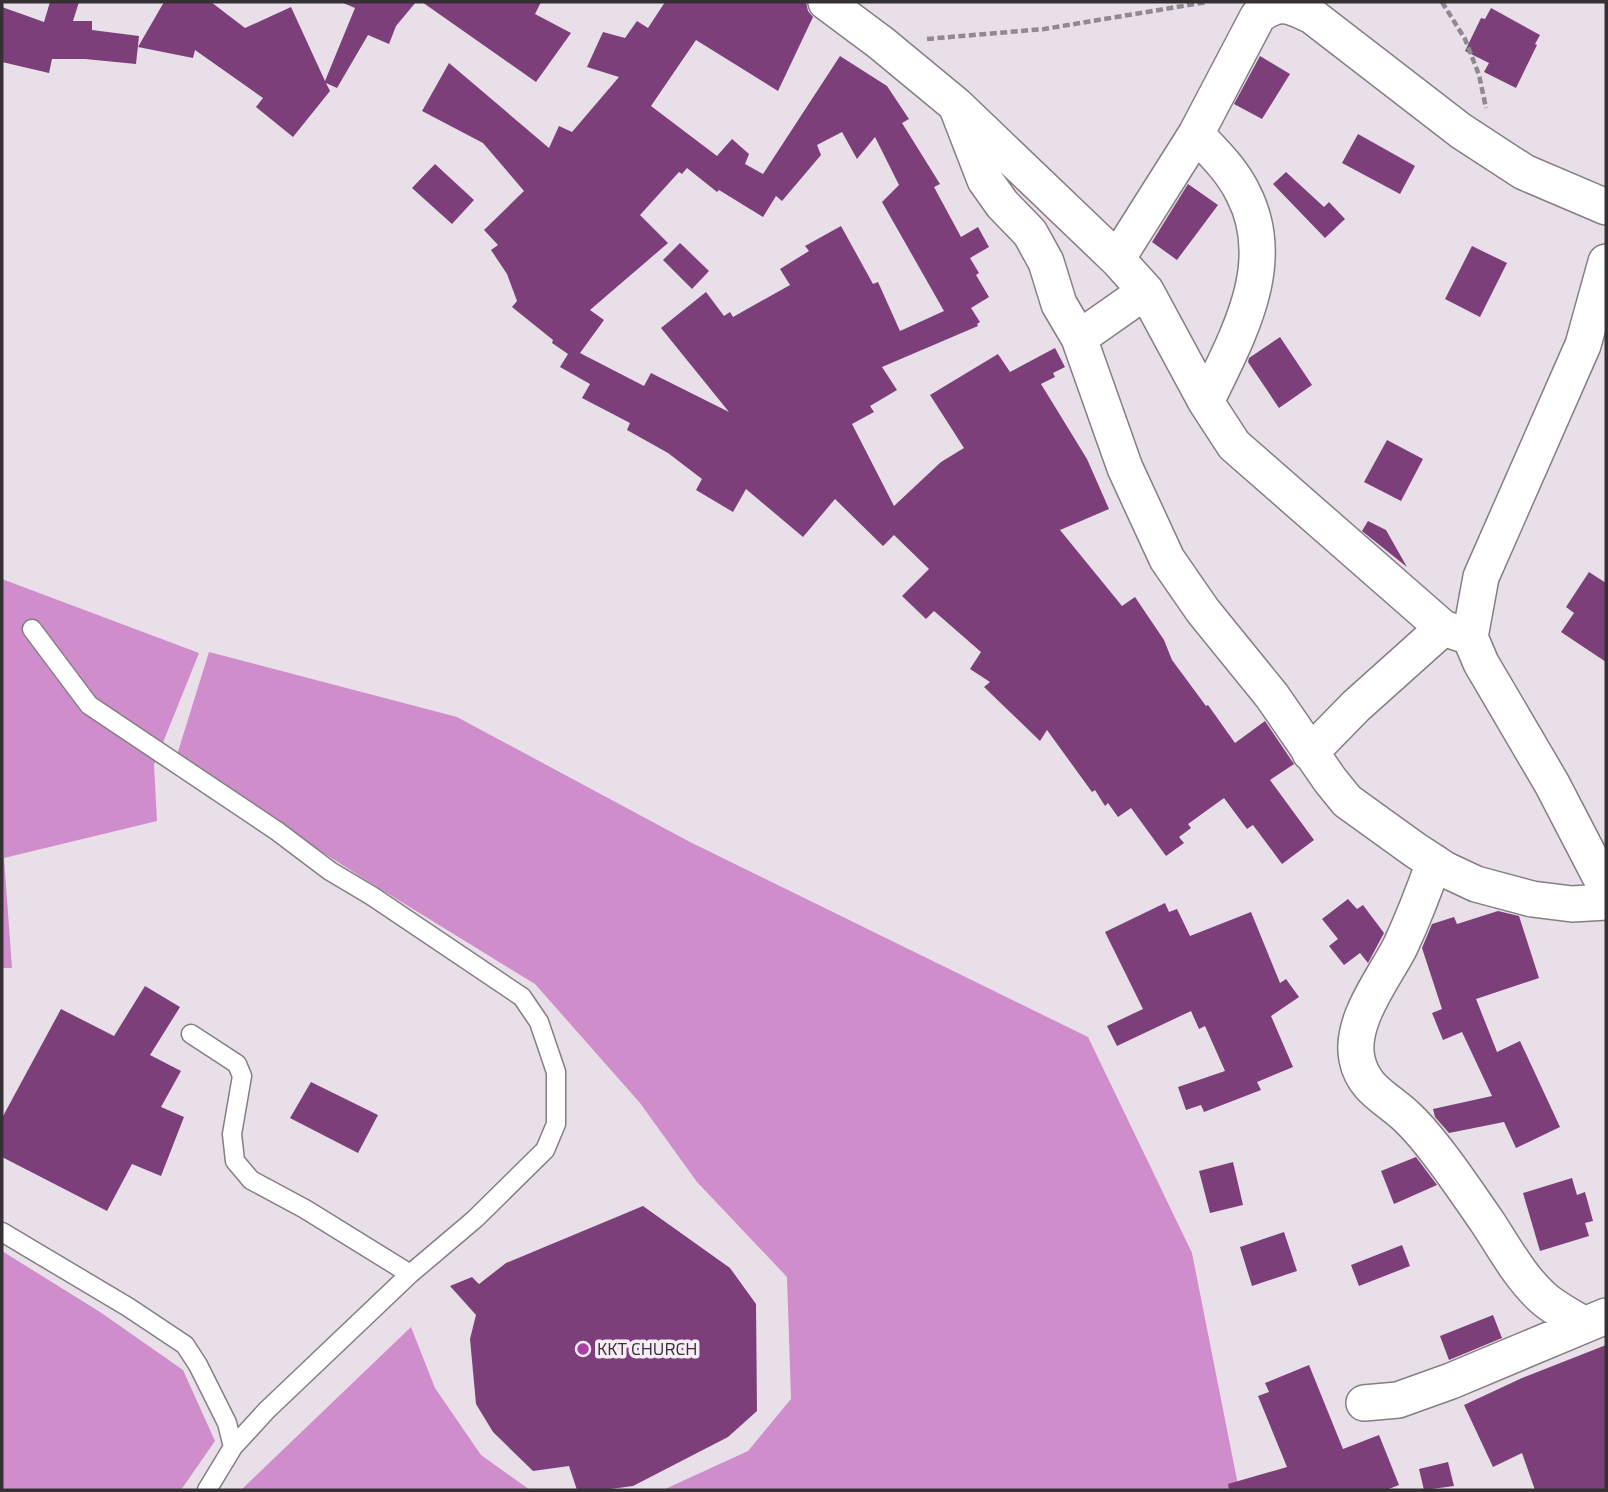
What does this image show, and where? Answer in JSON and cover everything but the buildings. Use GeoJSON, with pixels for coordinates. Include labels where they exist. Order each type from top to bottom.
{"type":"FeatureCollection","features":[{"type":"Feature","properties":{"kind":"street"},"geometry":{"type":"LineString","coordinates":[[826,2],[956,105],[1117,259],[1146,291],[1206,402],[1234,444],[1457,632],[1481,663],[1552,784],[1606,888]]}},
{"type":"Feature","properties":{"kind":"street"},"geometry":{"type":"LineString","coordinates":[[1117,259],[1196,134],[1258,16],[1277,5],[1292,7],[1312,16],[1461,131],[1524,172],[1606,207]]}},
{"type":"Feature","properties":{"kind":"street"},"geometry":{"type":"LineString","coordinates":[[956,105],[985,180],[1002,204],[1030,233],[1046,262],[1059,304],[1079,338],[1125,468],[1167,559],[1203,611],[1272,696],[1347,802],[1434,862],[1476,884],[1532,899],[1572,904],[1606,902]]}},
{"type":"Feature","properties":{"kind":"street"},"geometry":{"type":"LineString","coordinates":[[1196,134],[1222,162],[1244,193],[1259,254],[1255,284],[1240,331],[1206,402]]}},
{"type":"Feature","properties":{"kind":"street"},"geometry":{"type":"LineString","coordinates":[[1310,752],[1356,706],[1457,632],[1583,345],[1606,262]]}},
{"type":"Feature","properties":{"kind":"street"},"geometry":{"type":"LineString","coordinates":[[1079,338],[1146,291]]}},
{"type":"Feature","properties":{"kind":"street"},"geometry":{"type":"LineString","coordinates":[[1434,862],[1403,939],[1372,993],[1358,1030],[1356,1059],[1369,1086],[1385,1102],[1408,1117],[1486,1220],[1516,1267],[1544,1298],[1595,1320]]}},
{"type":"Feature","properties":{"kind":"street"},"geometry":{"type":"LineString","coordinates":[[1364,1403],[1398,1400],[1440,1385],[1595,1320]]}},
{"type":"Feature","properties":{"kind":"lane"},"geometry":{"type":"LineString","coordinates":[[32,629],[89,705],[277,831],[330,871],[522,997],[539,1022],[556,1072],[556,1124],[545,1150],[475,1219],[410,1275],[267,1410],[233,1447],[207,1490]]}},
{"type":"Feature","properties":{"kind":"lane"},"geometry":{"type":"LineString","coordinates":[[191,1034],[237,1064],[242,1076],[232,1134],[235,1161],[251,1180],[305,1209],[410,1275]]}},
{"type":"Feature","properties":{"kind":"lane"},"geometry":{"type":"LineString","coordinates":[[2,1232],[128,1307],[185,1345],[227,1423],[233,1447]]}},
{"type":"Feature","properties":{"kind":"path"},"geometry":{"type":"LineString","coordinates":[[881,43],[1044,29],[1207,2]]}},
{"type":"Feature","properties":{"kind":"path"},"geometry":{"type":"LineString","coordinates":[[1442,2],[1465,39],[1479,75],[1496,154]]}},
{"type":"Feature","properties":{"kind":"shaded area"},"geometry":{"type":"Polygon","coordinates":[[[2,579],[199,653],[154,765],[157,821],[4,858],[12,968],[2,968],[2,579]]]}},
{"type":"Feature","properties":{"kind":"shaded area"},"geometry":{"type":"Polygon","coordinates":[[[209,652],[457,717],[690,842],[1088,1037],[1192,1253],[1239,1490],[663,1490],[748,1451],[791,1399],[787,1277],[697,1182],[640,1103],[535,984],[361,877],[176,758],[209,652]]]}},
{"type":"Feature","properties":{"kind":"shaded area"},"geometry":{"type":"Polygon","coordinates":[[[2,1251],[100,1312],[183,1370],[215,1441],[181,1490],[2,1490],[2,1251]]]}},
{"type":"Feature","properties":{"kind":"shaded area"},"geometry":{"type":"Polygon","coordinates":[[[411,1327],[435,1388],[481,1455],[530,1490],[241,1490],[411,1327]]]}},
{"type":"Feature","properties":{"kind":"place","name":"KKT CHURCH"},"geometry":{"type":"Point","coordinates":[583,1349]}}]}
